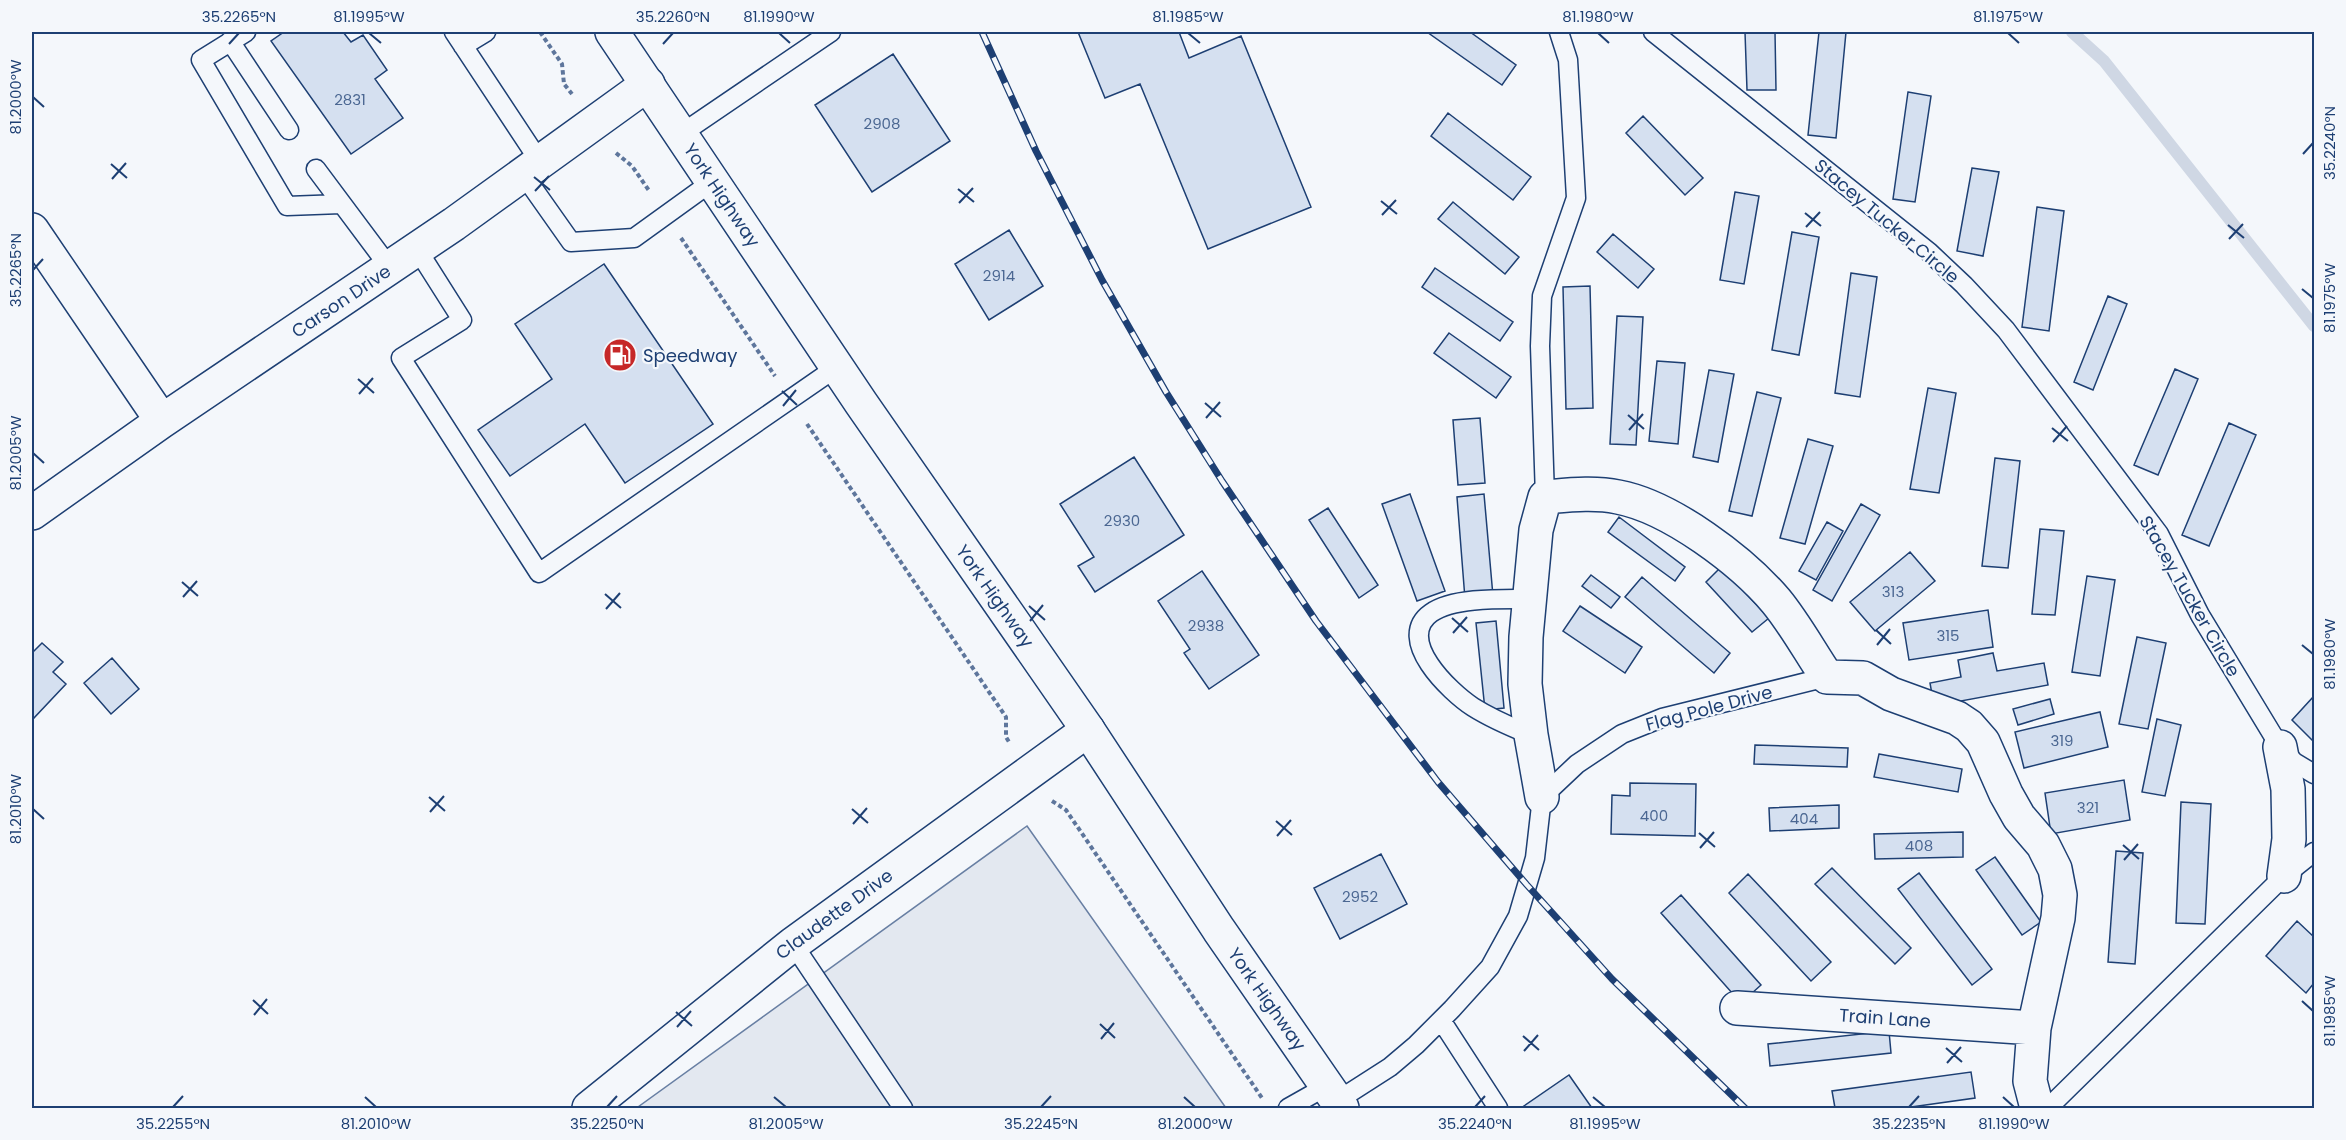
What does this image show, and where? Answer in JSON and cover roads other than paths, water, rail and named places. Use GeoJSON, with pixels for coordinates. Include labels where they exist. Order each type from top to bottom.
{"type":"FeatureCollection","features":[{"type":"Feature","properties":{"kind":"street","name":"York Highway"},"geometry":{"type":"LineString","coordinates":[[612,32],[837,367],[1088,730],[1219,930],[1335,1098]]}},
{"type":"Feature","properties":{"kind":"street","name":"Carson Drive"},"geometry":{"type":"LineString","coordinates":[[32,513],[162,421],[390,268],[648,84]]}},
{"type":"Feature","properties":{"kind":"street"},"geometry":{"type":"LineString","coordinates":[[32,230],[162,421]]}},
{"type":"Feature","properties":{"kind":"street"},"geometry":{"type":"LineString","coordinates":[[1542,798],[1525,684],[1536,531],[1545,497],[1578,494],[1619,497],[1660,512],[1727,553],[1776,602],[1827,677],[1863,678],[1891,694],[1957,718],[1969,726],[1983,742],[2019,817],[2043,845],[2055,869],[2060,895],[2058,918],[2034,1028],[2030,1081],[2037,1108]]}},
{"type":"Feature","properties":{"kind":"street","name":"Claudette Drive"},"geometry":{"type":"LineString","coordinates":[[589,1108],[793,944],[1088,730]]}},
{"type":"Feature","properties":{"kind":"street","name":"Stacey Tucker Circle"},"geometry":{"type":"LineString","coordinates":[[2280,747],[2288,789],[2289,839],[2284,876]]}},
{"type":"Feature","properties":{"kind":"street","name":"Train Lane"},"geometry":{"type":"LineString","coordinates":[[1737,1008],[2034,1028]]}},
{"type":"Feature","properties":{"kind":"lane"},"geometry":{"type":"LineString","coordinates":[[486,32],[459,39],[571,242],[634,238],[713,181]]}},
{"type":"Feature","properties":{"kind":"lane"},"geometry":{"type":"LineString","coordinates":[[681,134],[831,32]]}},
{"type":"Feature","properties":{"kind":"lane","name":"Stacey Tucker Circle"},"geometry":{"type":"LineString","coordinates":[[1653,32],[1929,252],[2006,330],[2158,534],[2200,615],[2280,747],[2294,762],[2314,774]]}},
{"type":"Feature","properties":{"kind":"lane"},"geometry":{"type":"LineString","coordinates":[[1545,497],[1540,346],[1542,296],[1576,198],[1568,60],[1564,34]]}},
{"type":"Feature","properties":{"kind":"lane"},"geometry":{"type":"LineString","coordinates":[[289,130],[238,36],[201,60],[286,206],[340,204]]}},
{"type":"Feature","properties":{"kind":"lane"},"geometry":{"type":"LineString","coordinates":[[316,169],[390,268]]}},
{"type":"Feature","properties":{"kind":"lane"},"geometry":{"type":"LineString","coordinates":[[417,249],[462,320],[401,358],[539,573],[837,367]]}},
{"type":"Feature","properties":{"kind":"lane"},"geometry":{"type":"LineString","coordinates":[[1530,599],[1489,598],[1462,602],[1432,612],[1421,623],[1418,638],[1422,650],[1441,681],[1472,706],[1498,721],[1531,735]]}},
{"type":"Feature","properties":{"kind":"lane","name":"Flag Pole Drive"},"geometry":{"type":"LineString","coordinates":[[1542,798],[1577,764],[1622,734],[1662,718],[1827,677]]}},
{"type":"Feature","properties":{"kind":"lane"},"geometry":{"type":"LineString","coordinates":[[1288,1108],[1335,1098],[1390,1067],[1442,1020],[1490,967],[1518,916],[1535,858],[1542,798]]}},
{"type":"Feature","properties":{"kind":"lane"},"geometry":{"type":"LineString","coordinates":[[2048,1108],[2284,876],[2314,852]]}},
{"type":"Feature","properties":{"kind":"lane"},"geometry":{"type":"LineString","coordinates":[[793,944],[903,1108]]}},
{"type":"Feature","properties":{"kind":"lane"},"geometry":{"type":"LineString","coordinates":[[1442,1020],[1498,1108]]}},
{"type":"Feature","properties":{"kind":"waterway"},"geometry":{"type":"LineString","coordinates":[[2072,32],[2104,61],[2314,326]]}},
{"type":"Feature","properties":{"kind":"railway"},"geometry":{"type":"LineString","coordinates":[[982,32],[1036,151],[1102,280],[1166,392],[1222,481],[1316,621],[1438,782],[1527,885],[1612,979],[1745,1108]]}},
{"type":"Feature","properties":{"kind":"place","name":"Speedway"},"geometry":{"type":"Point","coordinates":[620,355]}}]}
